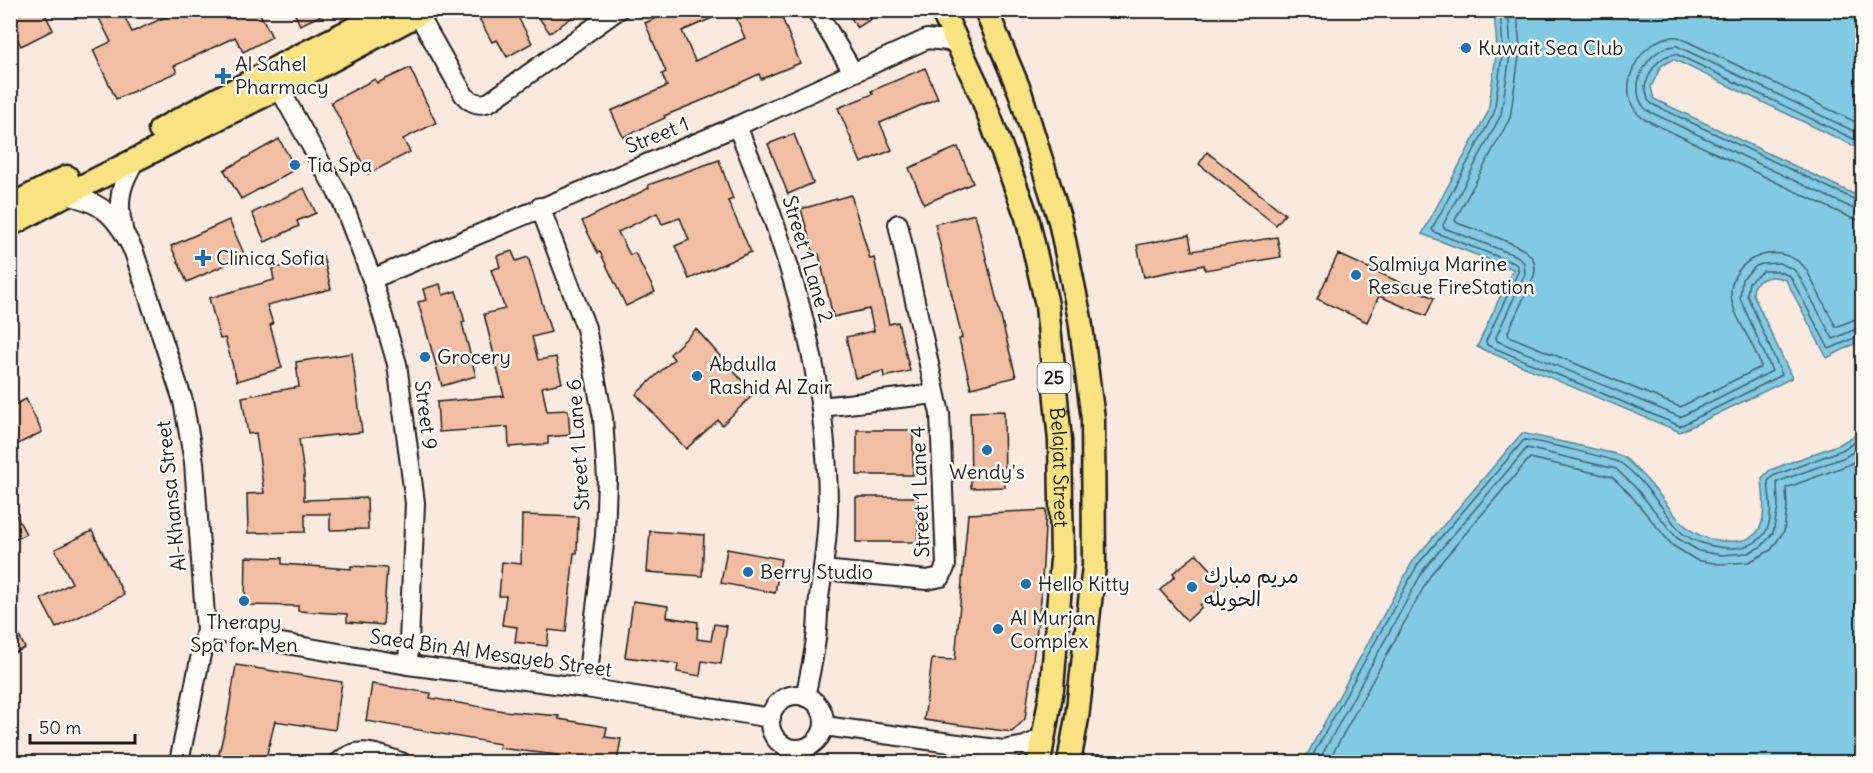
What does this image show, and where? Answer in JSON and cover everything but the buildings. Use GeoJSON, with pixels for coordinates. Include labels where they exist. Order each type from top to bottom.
{"type":"FeatureCollection","features":[{"type":"Feature","properties":{"kind":"main road"},"geometry":{"type":"LineString","coordinates":[[10,206],[391,10]]}},
{"type":"Feature","properties":{"kind":"main road","name":"Belajat Street"},"geometry":{"type":"LineString","coordinates":[[942,10],[981,94],[1027,217],[1047,305],[1060,441],[1062,559],[1057,638],[1045,737],[1039,762]]}},
{"type":"Feature","properties":{"kind":"main road","name":"Belajat Street"},"geometry":{"type":"LineString","coordinates":[[986,10],[1020,92],[1056,206],[1071,270],[1093,419],[1094,566],[1077,718],[1069,762]]}},
{"type":"Feature","properties":{"kind":"main road"},"geometry":{"type":"LineString","coordinates":[[10,225],[279,88],[422,12]]}},
{"type":"Feature","properties":{"kind":"street"},"geometry":{"type":"LineString","coordinates":[[422,12],[464,95],[472,102],[481,104],[491,101],[618,10]]}},
{"type":"Feature","properties":{"kind":"street"},"geometry":{"type":"LineString","coordinates":[[816,10],[853,72]]}},
{"type":"Feature","properties":{"kind":"street","name":"Street 1"},"geometry":{"type":"LineString","coordinates":[[372,279],[737,126],[927,39],[958,42]]}},
{"type":"Feature","properties":{"kind":"street","name":"Street 9"},"geometry":{"type":"LineString","coordinates":[[279,88],[342,201],[372,279],[397,364],[415,503],[408,665]]}},
{"type":"Feature","properties":{"kind":"street","name":"Street 1 Lane 2"},"geometry":{"type":"LineString","coordinates":[[737,126],[768,202],[797,292],[811,349],[820,407],[826,458],[828,510],[816,640],[805,697]]}},
{"type":"Feature","properties":{"kind":"street","name":"Al-Khansa Street"},"geometry":{"type":"LineString","coordinates":[[136,159],[126,175],[120,194],[120,214],[183,401],[194,462],[206,630],[179,762]]}},
{"type":"Feature","properties":{"kind":"street","name":"Al-Khansa Street"},"geometry":{"type":"LineString","coordinates":[[65,195],[83,198],[100,206],[114,218],[125,233]]}},
{"type":"Feature","properties":{"kind":"street","name":"Street 1 Lane 6"},"geometry":{"type":"LineString","coordinates":[[540,207],[586,328],[603,418],[607,478],[604,536],[586,688]]}},
{"type":"Feature","properties":{"kind":"street","name":"Street 1 Lane 4"},"geometry":{"type":"LineString","coordinates":[[823,570],[927,580],[941,577],[946,565],[940,426],[898,225]]}},
{"type":"Feature","properties":{"kind":"street"},"geometry":{"type":"LineString","coordinates":[[820,407],[935,394]]}},
{"type":"Feature","properties":{"kind":"street","name":"Saed Bin Al Mesayeb Street"},"geometry":{"type":"LineString","coordinates":[[206,630],[408,665],[586,688],[771,718]]}},
{"type":"Feature","properties":{"kind":"street"},"geometry":{"type":"LineString","coordinates":[[790,696],[805,697],[812,700],[822,711],[824,726],[813,744],[790,755],[775,738],[771,718],[777,704],[783,700],[790,696]]}},
{"type":"Feature","properties":{"kind":"street"},"geometry":{"type":"LineString","coordinates":[[824,726],[1003,750],[1025,746],[1045,737]]}},
{"type":"Feature","properties":{"kind":"street"},"geometry":{"type":"LineString","coordinates":[[1003,750],[1018,762]]}},
{"type":"Feature","properties":{"kind":"street"},"geometry":{"type":"LineString","coordinates":[[339,762],[352,753],[365,751],[401,762]]}},
{"type":"Feature","properties":{"kind":"water"},"geometry":{"type":"Polygon","coordinates":[[[1494,11],[1862,11],[1862,150],[1673,59],[1661,66],[1651,87],[1654,99],[1862,198],[1862,340],[1827,358],[1786,280],[1769,277],[1762,280],[1754,285],[1753,294],[1792,378],[1680,432],[1477,347],[1513,269],[1422,234],[1488,112],[1497,48],[1494,11]]]}},
{"type":"Feature","properties":{"kind":"water"},"geometry":{"type":"Polygon","coordinates":[[[1862,431],[1862,762],[1303,762],[1413,561],[1522,433],[1623,457],[1650,484],[1679,520],[1690,529],[1702,536],[1717,540],[1737,541],[1748,539],[1756,534],[1761,526],[1764,508],[1762,478],[1770,470],[1840,444],[1862,431]]]}},
{"type":"Feature","properties":{"kind":"place","name":"Kuwait Sea Club"},"geometry":{"type":"Point","coordinates":[1466,48]}},
{"type":"Feature","properties":{"kind":"place","name":"Al Sahel Pharmacy"},"geometry":{"type":"Point","coordinates":[223,76]}},
{"type":"Feature","properties":{"kind":"place","name":"Tia Spa"},"geometry":{"type":"Point","coordinates":[295,165]}},
{"type":"Feature","properties":{"kind":"place","name":"Clinica Sofia"},"geometry":{"type":"Point","coordinates":[203,258]}},
{"type":"Feature","properties":{"kind":"place","name":"Salmiya Marine Rescue FireStation"},"geometry":{"type":"Point","coordinates":[1356,275]}},
{"type":"Feature","properties":{"kind":"place","name":"Grocery"},"geometry":{"type":"Point","coordinates":[425,357]}},
{"type":"Feature","properties":{"kind":"place","name":"Abdulla Rashid Al Zair"},"geometry":{"type":"Point","coordinates":[697,376]}},
{"type":"Feature","properties":{"kind":"place","name":"Wendy's"},"geometry":{"type":"Point","coordinates":[987,450]}},
{"type":"Feature","properties":{"kind":"place","name":"Berry Studio"},"geometry":{"type":"Point","coordinates":[748,572]}},
{"type":"Feature","properties":{"kind":"place","name":"Hello Kitty"},"geometry":{"type":"Point","coordinates":[1026,584]}},
{"type":"Feature","properties":{"kind":"place","name":"مريم مبارك الحويله"},"geometry":{"type":"Point","coordinates":[1192,587]}},
{"type":"Feature","properties":{"kind":"place","name":"Therapy Spa for Men"},"geometry":{"type":"Point","coordinates":[244,601]}},
{"type":"Feature","properties":{"kind":"place","name":"Al Murjan Complex"},"geometry":{"type":"Point","coordinates":[998,629]}}]}
